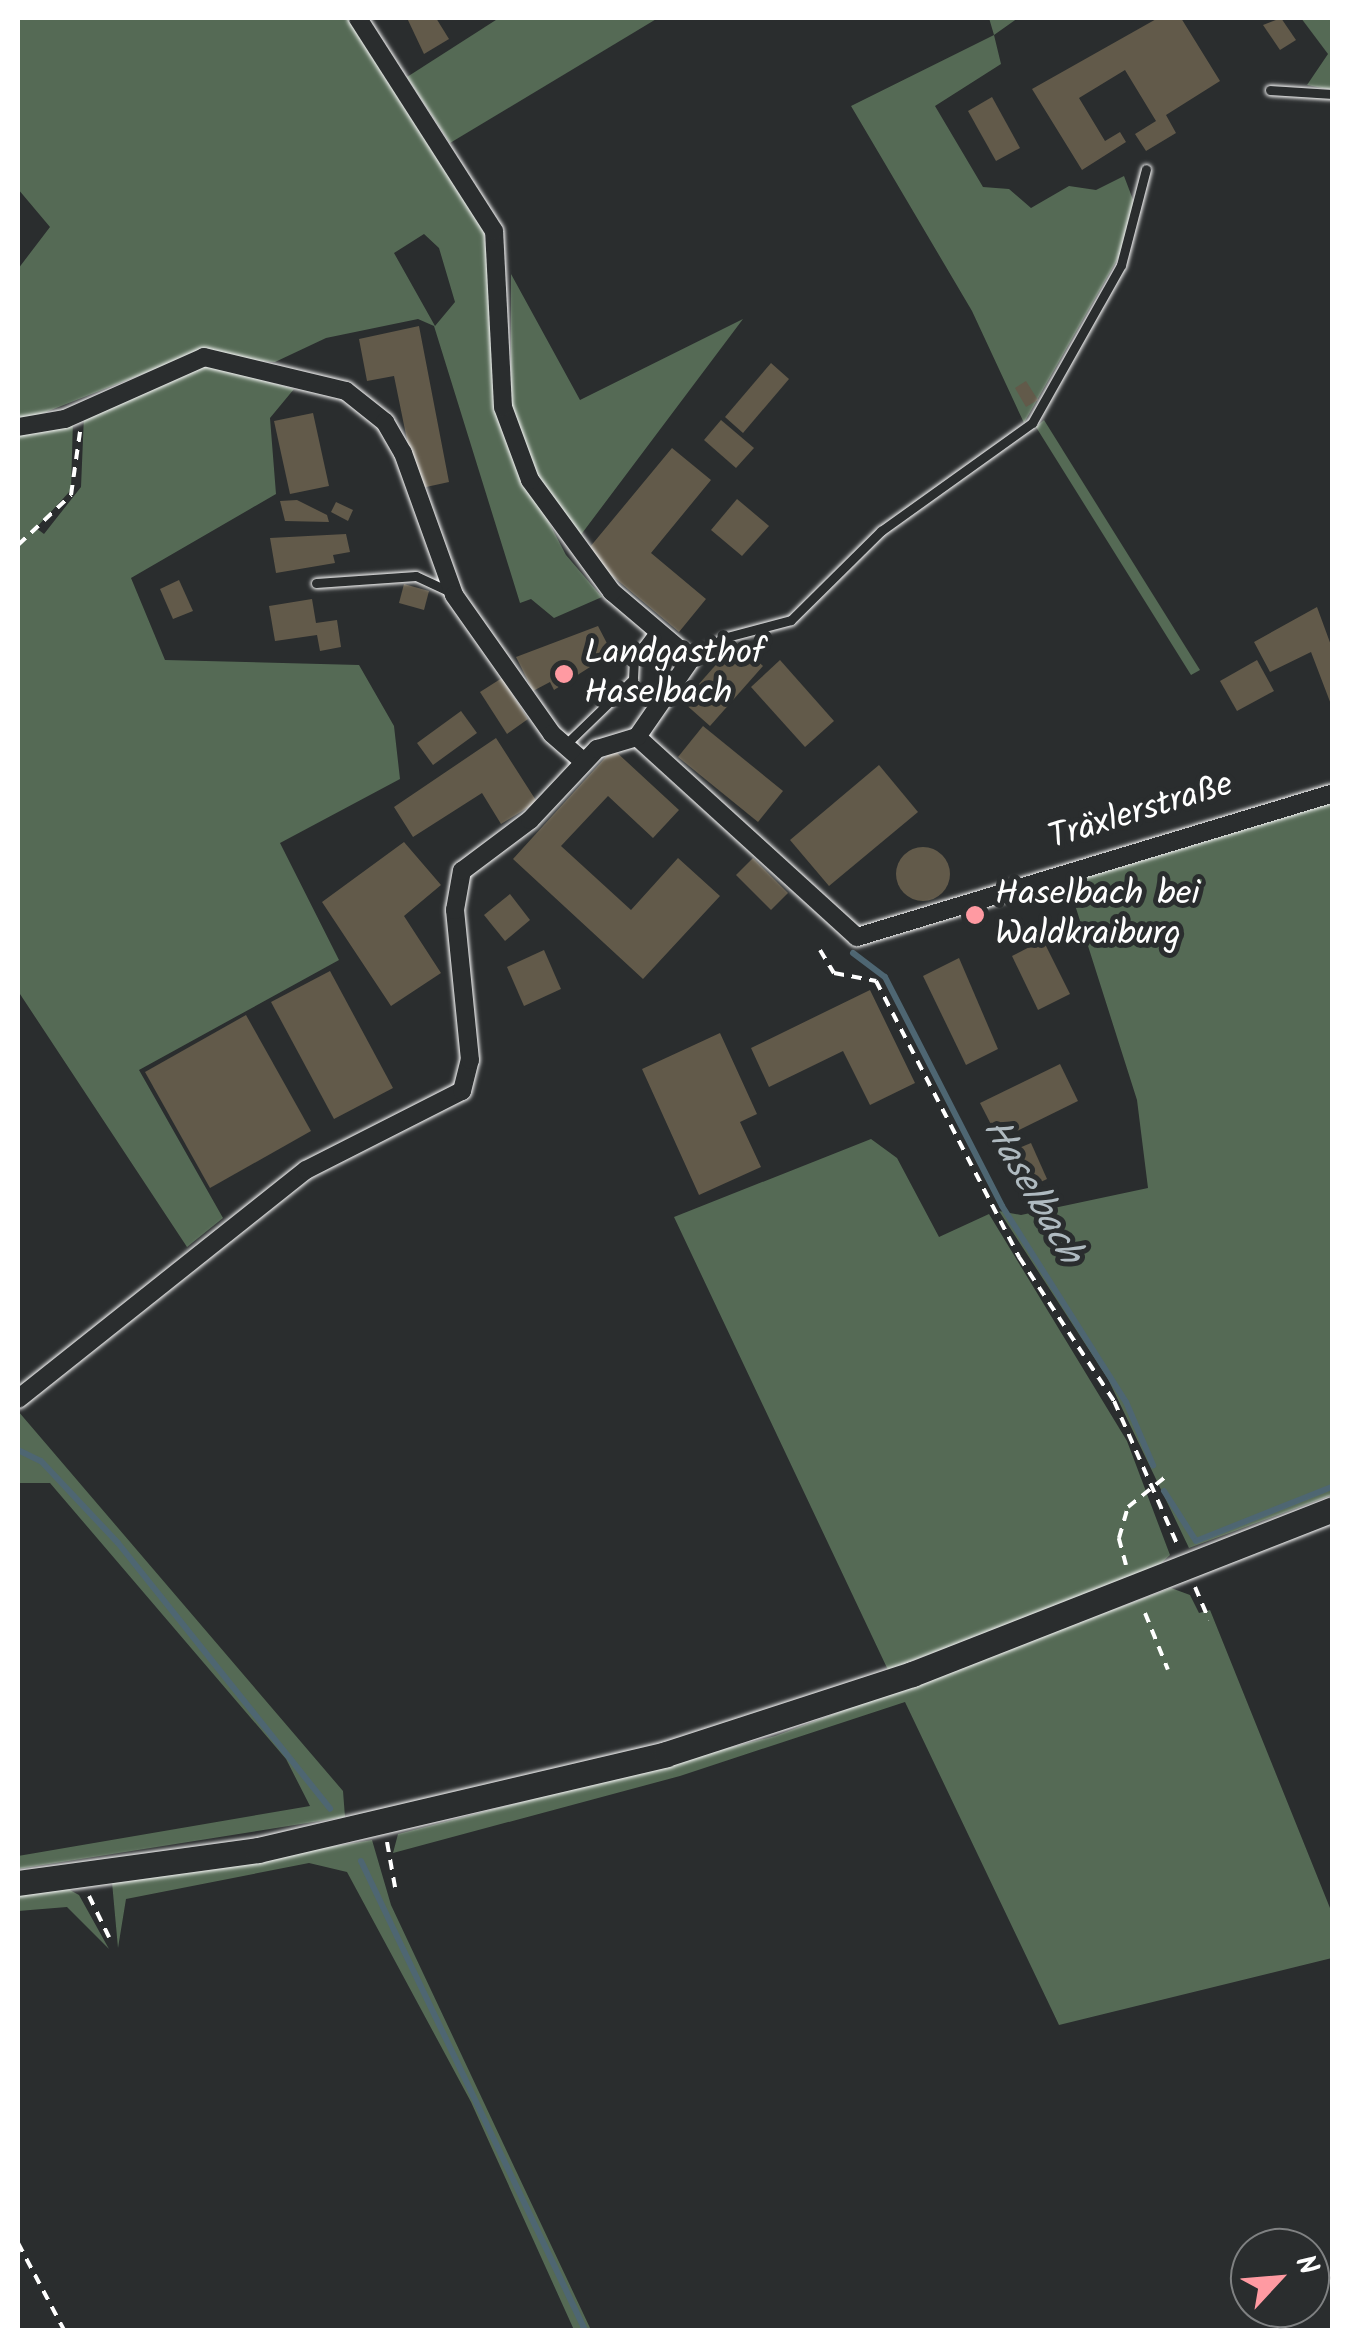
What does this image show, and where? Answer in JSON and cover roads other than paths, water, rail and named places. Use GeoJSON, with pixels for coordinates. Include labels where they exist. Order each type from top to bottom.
{"type":"FeatureCollection","features":[{"type":"Feature","properties":{"kind":"street"},"geometry":{"type":"LineString","coordinates":[[18,1399],[306,1170],[462,1091],[470,1060],[458,880],[606,742],[637,736],[691,659],[653,633],[578,554],[530,480],[502,408],[494,231],[358,18]]}},
{"type":"Feature","properties":{"kind":"street"},"geometry":{"type":"LineString","coordinates":[[18,427],[79,412],[204,357],[346,392],[385,422],[403,453],[454,595],[565,745],[584,761]]}},
{"type":"Feature","properties":{"kind":"street","name":"Träxlerstraße"},"geometry":{"type":"LineString","coordinates":[[637,736],[857,937],[1332,794]]}},
{"type":"Feature","properties":{"kind":"street"},"geometry":{"type":"LineString","coordinates":[[18,1883],[384,1824],[800,1712],[1188,1570],[1332,1509]]}},
{"type":"Feature","properties":{"kind":"lane"},"geometry":{"type":"LineString","coordinates":[[1270,90],[1332,94]]}},
{"type":"Feature","properties":{"kind":"lane"},"geometry":{"type":"LineString","coordinates":[[691,659],[723,638],[791,620],[881,531],[1032,423],[1121,265],[1146,169]]}},
{"type":"Feature","properties":{"kind":"lane"},"geometry":{"type":"LineString","coordinates":[[316,583],[416,576],[454,595]]}},
{"type":"Feature","properties":{"kind":"lane"},"geometry":{"type":"LineString","coordinates":[[565,745],[633,679],[634,658],[653,633]]}},
{"type":"Feature","properties":{"kind":"waterway","name":"Haselbach"},"geometry":{"type":"LineString","coordinates":[[853,953],[885,977],[1002,1206],[1126,1402],[1153,1465]]}},
{"type":"Feature","properties":{"kind":"waterway"},"geometry":{"type":"LineString","coordinates":[[18,1450],[41,1461],[118,1543],[330,1809]]}},
{"type":"Feature","properties":{"kind":"waterway","name":"Haselbach"},"geometry":{"type":"LineString","coordinates":[[1164,1491],[1196,1541],[1332,1487]]}},
{"type":"Feature","properties":{"kind":"waterway"},"geometry":{"type":"LineString","coordinates":[[361,1861],[585,2330]]}},
{"type":"Feature","properties":{"kind":"place","name":"Landgasthof Haselbach"},"geometry":{"type":"Point","coordinates":[564,674]}},
{"type":"Feature","properties":{"kind":"place","name":"Haselbach bei Waldkraiburg"},"geometry":{"type":"Point","coordinates":[975,915]}}]}
